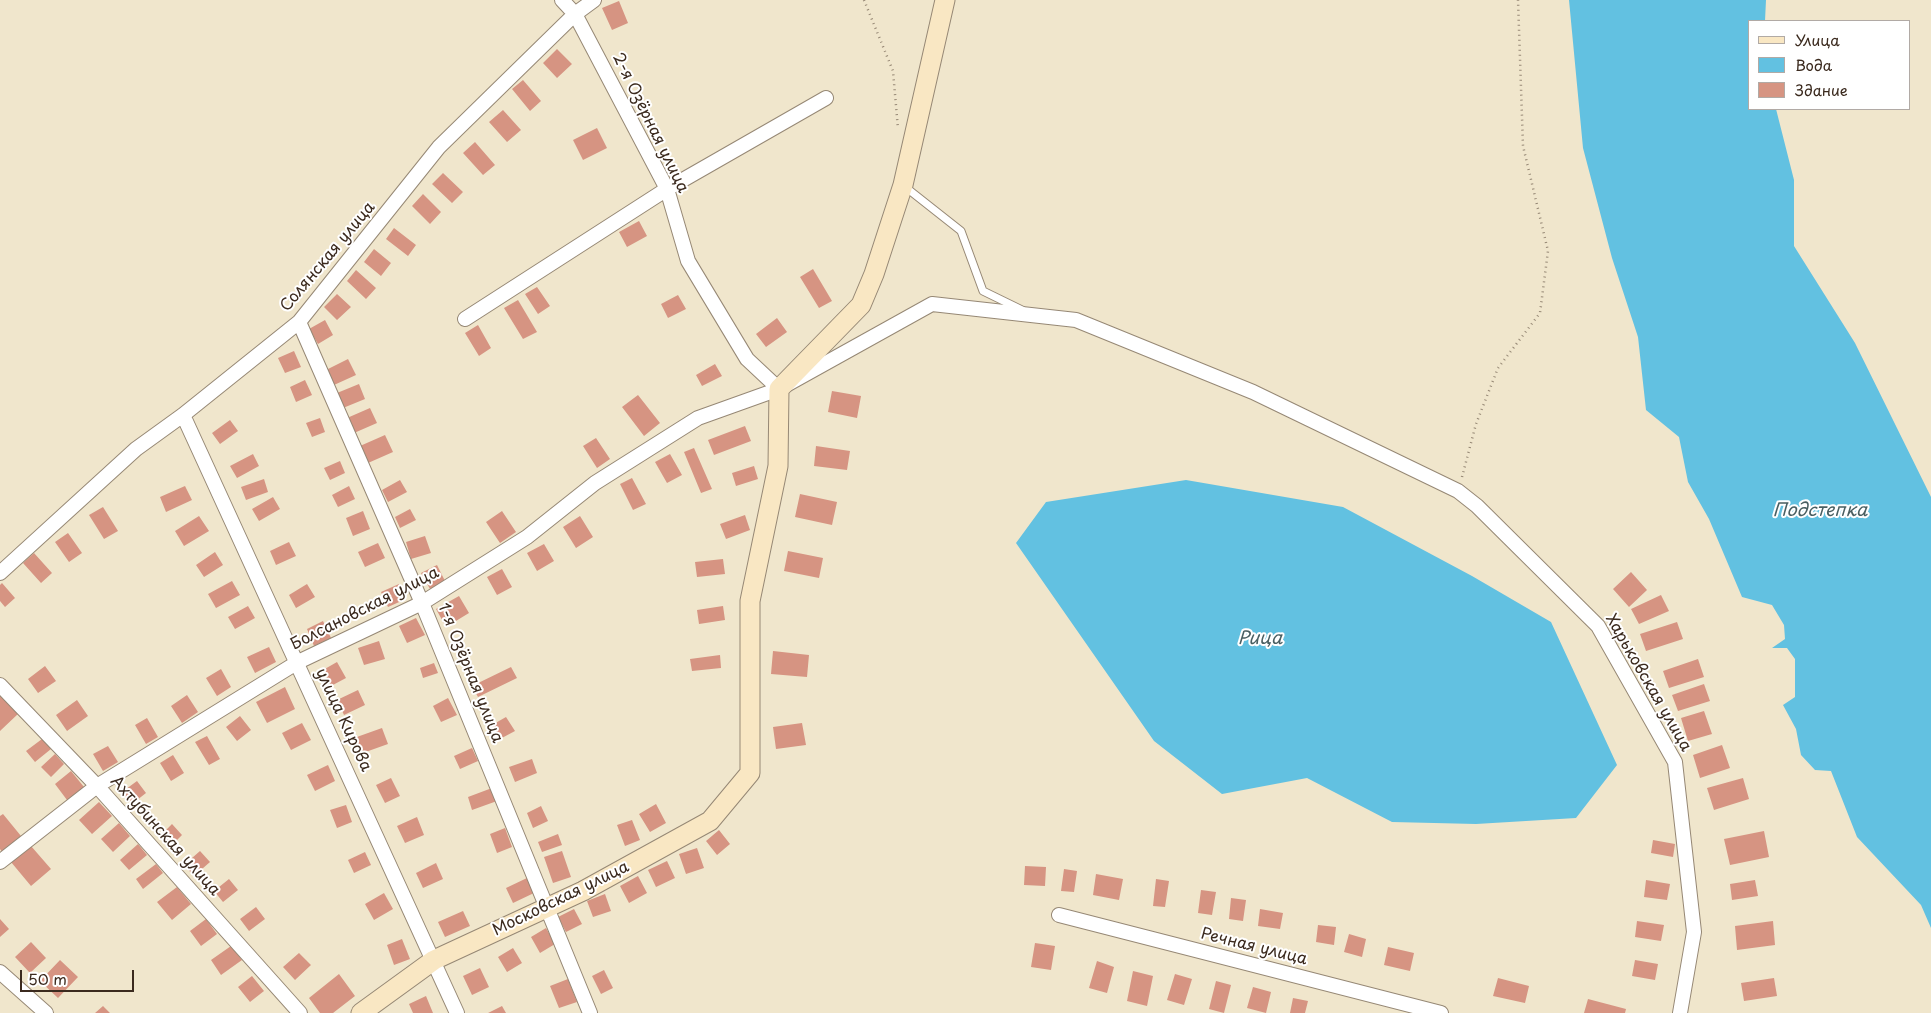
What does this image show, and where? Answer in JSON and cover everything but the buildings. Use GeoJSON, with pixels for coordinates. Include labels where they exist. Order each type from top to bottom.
{"type":"FeatureCollection","features":[{"type":"Feature","properties":{"kind":"street","name":"2-я Озёрная улица"},"geometry":{"type":"LineString","coordinates":[[562,0],[575,14],[667,189],[688,261],[747,359],[780,389]]}},
{"type":"Feature","properties":{"kind":"street","name":"Солянская улица"},"geometry":{"type":"LineString","coordinates":[[0,573],[136,449],[183,415],[298,322],[440,148],[575,14],[594,0]]}},
{"type":"Feature","properties":{"kind":"street"},"geometry":{"type":"LineString","coordinates":[[780,389],[861,305],[874,274],[903,185],[945,0]]}},
{"type":"Feature","properties":{"kind":"street"},"geometry":{"type":"LineString","coordinates":[[465,319],[667,189],[826,98]]}},
{"type":"Feature","properties":{"kind":"street","name":"Болсановская улица"},"geometry":{"type":"LineString","coordinates":[[0,862],[96,786],[298,662],[422,603],[527,538],[595,483],[698,418],[780,389],[932,304],[1034,315]]}},
{"type":"Feature","properties":{"kind":"street","name":"Харьковская улица"},"geometry":{"type":"LineString","coordinates":[[1034,315],[1076,320],[1253,392],[1458,491],[1476,506],[1598,626],[1675,762],[1694,932],[1680,1013]]}},
{"type":"Feature","properties":{"kind":"street","name":"1-я Озёрная улица"},"geometry":{"type":"LineString","coordinates":[[298,322],[422,603],[590,1013]]}},
{"type":"Feature","properties":{"kind":"street","name":"Московская улица"},"geometry":{"type":"LineString","coordinates":[[361,1013],[434,960],[583,891],[710,821],[750,773],[750,601],[778,466],[780,389]]}},
{"type":"Feature","properties":{"kind":"street","name":"улица Кирова"},"geometry":{"type":"LineString","coordinates":[[183,415],[298,662],[457,1013]]}},
{"type":"Feature","properties":{"kind":"street","name":"Ахтубинская улица"},"geometry":{"type":"LineString","coordinates":[[0,685],[96,786],[300,1013]]}},
{"type":"Feature","properties":{"kind":"street","name":"Речная улица"},"geometry":{"type":"LineString","coordinates":[[1059,915],[1425,1011],[1441,1013]]}},
{"type":"Feature","properties":{"kind":"street"},"geometry":{"type":"LineString","coordinates":[[0,972],[46,1013]]}},
{"type":"Feature","properties":{"kind":"lane"},"geometry":{"type":"LineString","coordinates":[[903,185],[961,230],[983,291],[1034,315]]}},
{"type":"Feature","properties":{"kind":"path"},"geometry":{"type":"LineString","coordinates":[[864,0],[893,71],[899,138]]}},
{"type":"Feature","properties":{"kind":"path"},"geometry":{"type":"LineString","coordinates":[[1458,491],[1476,424],[1498,368],[1540,313],[1546,269],[1548,251],[1524,146],[1518,0]]}},
{"type":"Feature","properties":{"kind":"water","name":"Подстепка"},"geometry":{"type":"Polygon","coordinates":[[[1569,0],[1766,0],[1765,20],[1748,20],[1748,110],[1776,110],[1794,180],[1794,246],[1855,343],[1931,497],[1931,928],[1921,905],[1857,837],[1831,771],[1815,770],[1801,755],[1796,729],[1783,705],[1795,697],[1795,659],[1787,648],[1772,648],[1785,639],[1784,625],[1772,605],[1742,597],[1709,519],[1688,482],[1679,437],[1646,410],[1638,337],[1612,258],[1583,148],[1569,0]]]}},
{"type":"Feature","properties":{"kind":"water","name":"Рица"},"geometry":{"type":"Polygon","coordinates":[[[1186,480],[1343,507],[1472,576],[1551,622],[1617,765],[1576,818],[1476,824],[1392,822],[1307,778],[1222,794],[1154,741],[1016,543],[1046,502],[1186,480]]]}}]}
